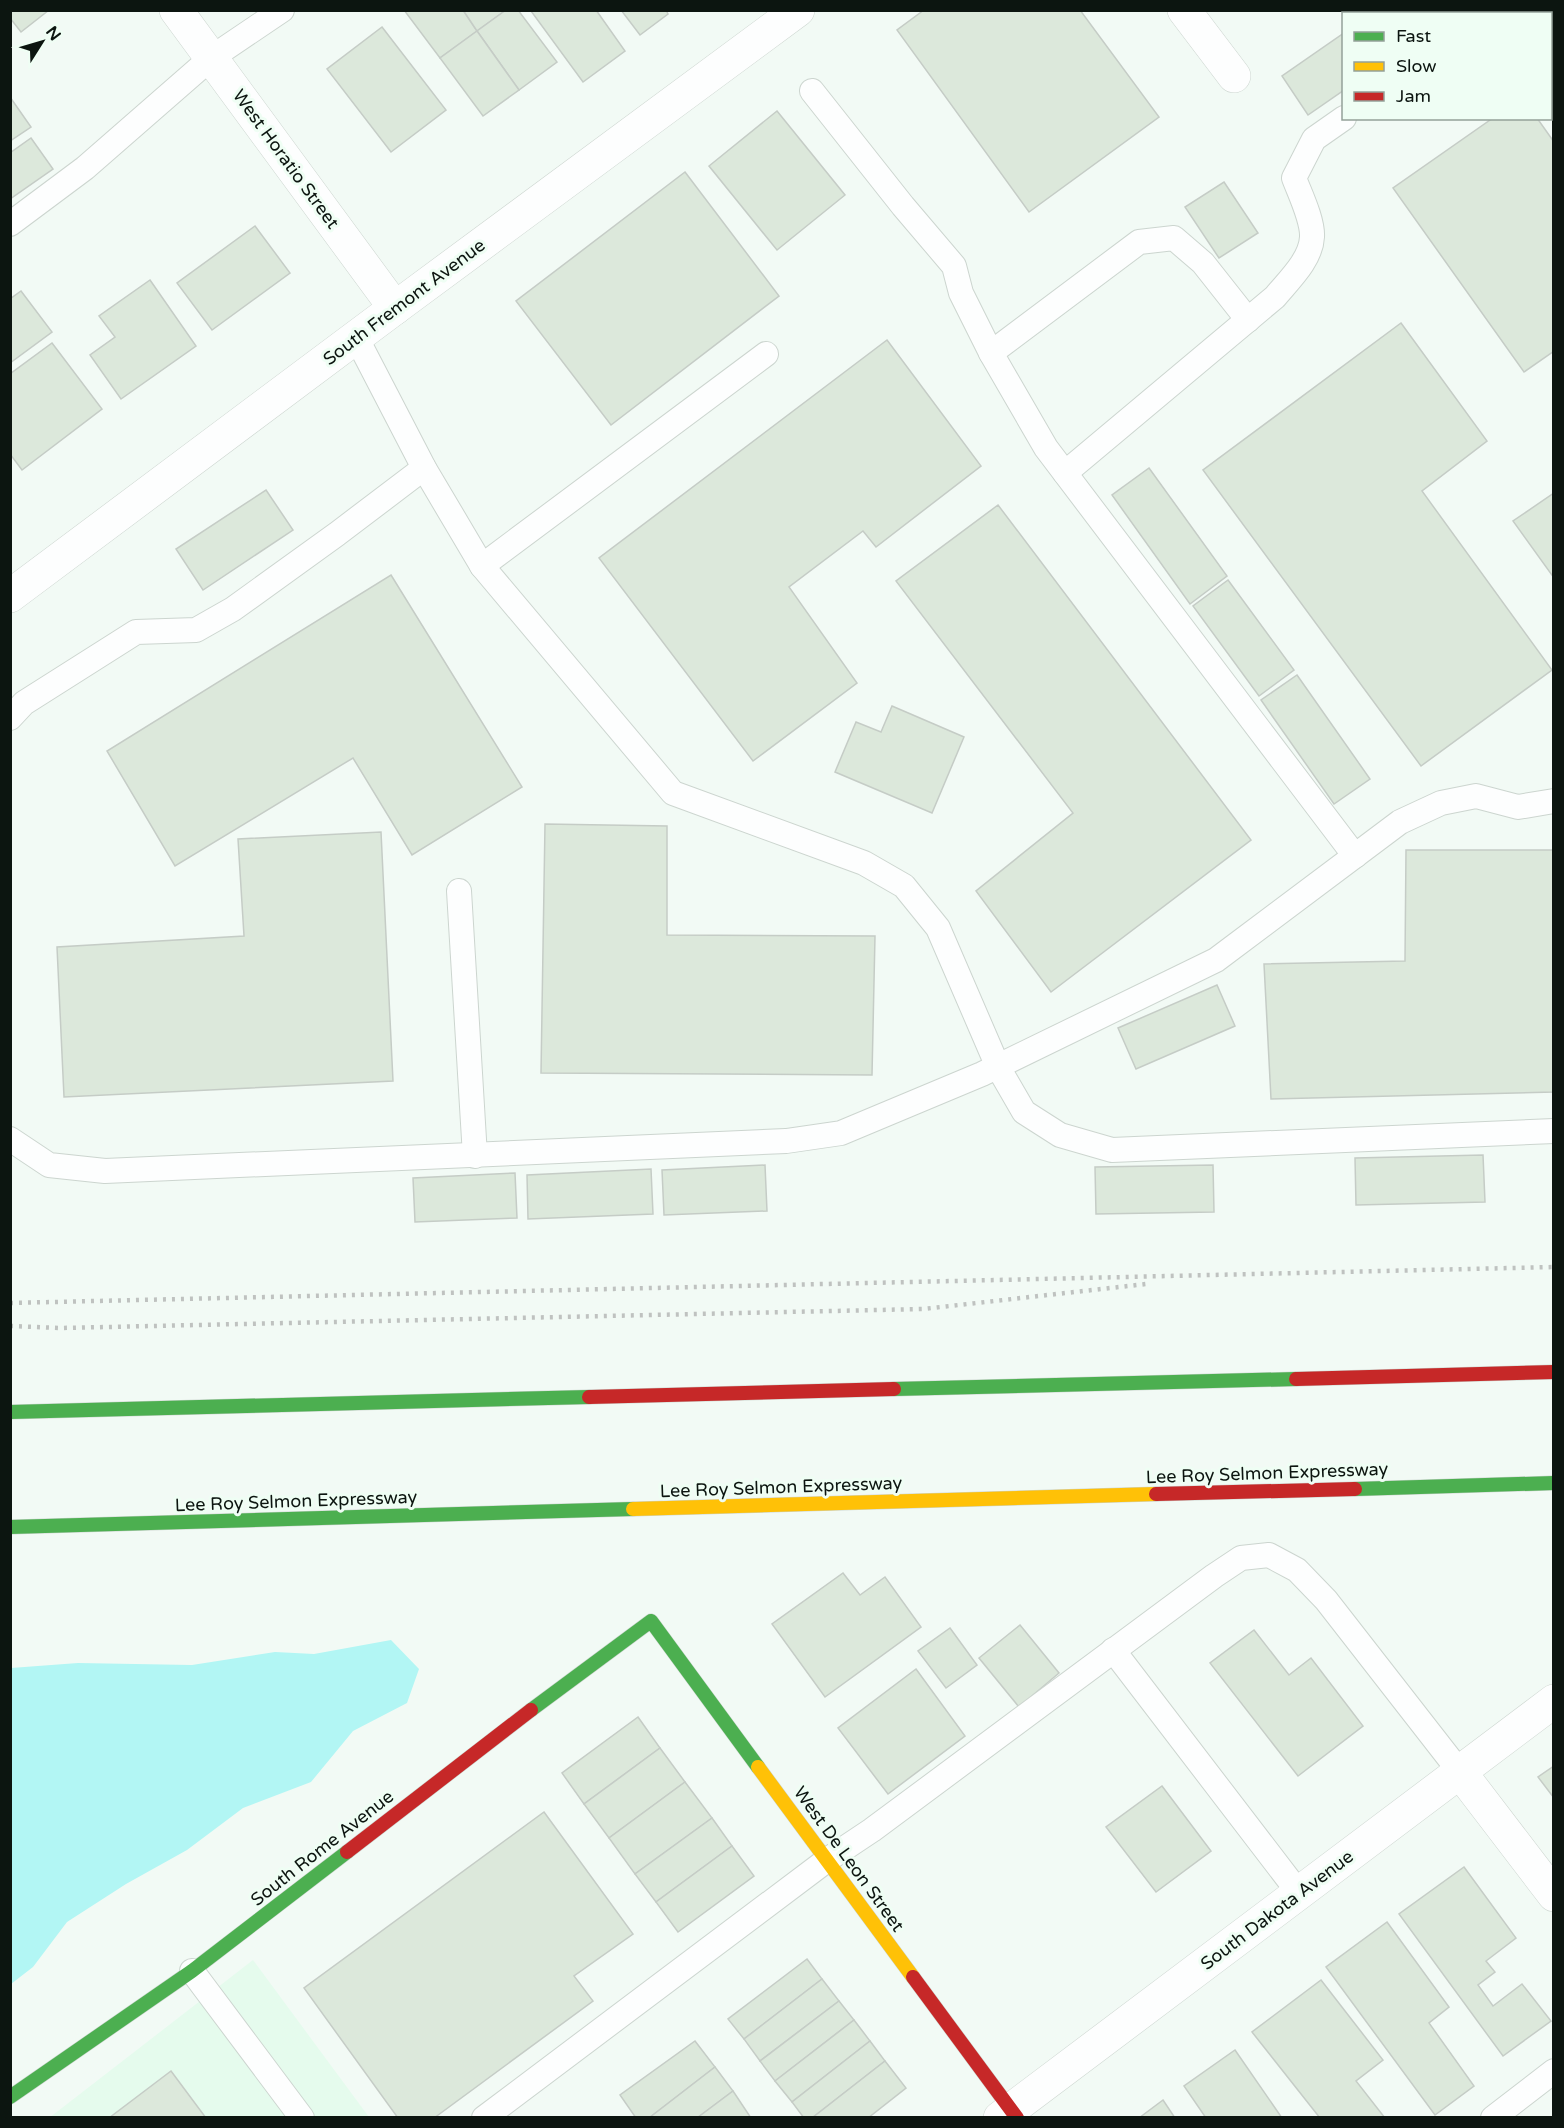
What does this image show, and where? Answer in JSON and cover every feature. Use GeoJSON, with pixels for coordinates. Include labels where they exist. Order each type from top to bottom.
{"type":"FeatureCollection","features":[{"type":"Feature","properties":{"kind":"main road"},"geometry":{"type":"LineString","coordinates":[[10,1412],[1554,1371]]}},
{"type":"Feature","properties":{"kind":"main road","name":"Lee Roy Selmon Expressway"},"geometry":{"type":"LineString","coordinates":[[10,1527],[1554,1483]]}},
{"type":"Feature","properties":{"kind":"main road","name":"West De Leon Street"},"geometry":{"type":"LineString","coordinates":[[651,1621],[827,1860],[1010,2115]]}},
{"type":"Feature","properties":{"kind":"main road","name":"South Rome Avenue"},"geometry":{"type":"LineString","coordinates":[[10,2097],[192,1971],[570,1680],[651,1621]]}},
{"type":"Feature","properties":{"kind":"street","name":"West Horatio Street"},"geometry":{"type":"LineString","coordinates":[[176,10],[395,308]]}},
{"type":"Feature","properties":{"kind":"street","name":"South Fremont Avenue"},"geometry":{"type":"LineString","coordinates":[[10,596],[798,10]]}},
{"type":"Feature","properties":{"kind":"street"},"geometry":{"type":"LineString","coordinates":[[1184,10],[1234,76]]}},
{"type":"Feature","properties":{"kind":"street","name":"South Dakota Avenue"},"geometry":{"type":"LineString","coordinates":[[1010,2115],[1554,1701]]}},
{"type":"Feature","properties":{"kind":"street"},"geometry":{"type":"LineString","coordinates":[[1460,1772],[1554,1895]]}},
{"type":"Feature","properties":{"kind":"lane"},"geometry":{"type":"LineString","coordinates":[[10,224],[85,168],[211,58],[282,10]]}},
{"type":"Feature","properties":{"kind":"lane"},"geometry":{"type":"LineString","coordinates":[[812,91],[954,267],[961,293],[991,353],[1046,448],[1355,856]]}},
{"type":"Feature","properties":{"kind":"lane"},"geometry":{"type":"LineString","coordinates":[[1065,473],[1275,297],[1303,264],[1312,238],[1307,214],[1294,178],[1314,140],[1342,119]]}},
{"type":"Feature","properties":{"kind":"lane"},"geometry":{"type":"LineString","coordinates":[[991,353],[1139,242],[1174,238],[1203,263],[1248,320]]}},
{"type":"Feature","properties":{"kind":"lane"},"geometry":{"type":"LineString","coordinates":[[356,337],[424,468],[482,566],[673,793],[864,863],[904,886],[938,928],[998,1067],[1024,1112],[1060,1135],[1112,1150],[1554,1131]]}},
{"type":"Feature","properties":{"kind":"lane"},"geometry":{"type":"LineString","coordinates":[[482,566],[766,354]]}},
{"type":"Feature","properties":{"kind":"lane"},"geometry":{"type":"LineString","coordinates":[[10,718],[24,703],[136,632],[196,630],[233,609],[338,534],[424,468]]}},
{"type":"Feature","properties":{"kind":"lane"},"geometry":{"type":"LineString","coordinates":[[10,1139],[49,1165],[105,1171],[786,1141],[842,1134],[998,1067],[1216,960],[1400,822],[1441,803],[1476,796],[1518,807],[1554,801]]}},
{"type":"Feature","properties":{"kind":"lane"},"geometry":{"type":"LineString","coordinates":[[459,891],[475,1156]]}},
{"type":"Feature","properties":{"kind":"lane"},"geometry":{"type":"LineString","coordinates":[[484,2118],[827,1860],[872,1830],[1113,1650],[1241,1558],[1269,1555],[1297,1570],[1326,1600],[1460,1772]]}},
{"type":"Feature","properties":{"kind":"lane"},"geometry":{"type":"LineString","coordinates":[[1113,1650],[1299,1893]]}},
{"type":"Feature","properties":{"kind":"lane"},"geometry":{"type":"LineString","coordinates":[[192,1971],[302,2118]]}},
{"type":"Feature","properties":{"kind":"lane"},"geometry":{"type":"LineString","coordinates":[[1493,2118],[1554,2071]]}},
{"type":"Feature","properties":{"kind":"shaded area"},"geometry":{"type":"Polygon","coordinates":[[[253,1960],[369,2117],[49,2118],[253,1960]]]}},
{"type":"Feature","properties":{"kind":"water"},"geometry":{"type":"Polygon","coordinates":[[[391,1640],[419,1669],[407,1703],[353,1731],[311,1782],[243,1808],[187,1850],[126,1884],[67,1922],[33,1967],[11,1984],[11,1668],[78,1663],[192,1665],[275,1652],[314,1654],[391,1640]]]}},
{"type":"Feature","properties":{"kind":"building"},"geometry":{"type":"Polygon","coordinates":[[[10,10],[49,10],[21,32],[10,18],[10,10]]]}},
{"type":"Feature","properties":{"kind":"building"},"geometry":{"type":"Polygon","coordinates":[[[404,10],[463,10],[477,31],[440,58],[404,10]]]}},
{"type":"Feature","properties":{"kind":"building"},"geometry":{"type":"Polygon","coordinates":[[[463,10],[506,10],[477,31],[463,10]]]}},
{"type":"Feature","properties":{"kind":"building"},"geometry":{"type":"Polygon","coordinates":[[[506,10],[518,10],[557,62],[519,90],[477,31],[506,10]]]}},
{"type":"Feature","properties":{"kind":"building"},"geometry":{"type":"Polygon","coordinates":[[[596,10],[625,51],[583,82],[531,11],[596,10]]]}},
{"type":"Feature","properties":{"kind":"building"},"geometry":{"type":"Polygon","coordinates":[[[621,10],[666,10],[668,14],[640,35],[621,10]]]}},
{"type":"Feature","properties":{"kind":"building"},"geometry":{"type":"Polygon","coordinates":[[[924,10],[1080,10],[1159,117],[1029,212],[897,30],[924,10]]]}},
{"type":"Feature","properties":{"kind":"building"},"geometry":{"type":"Polygon","coordinates":[[[1375,10],[1416,10],[1417,12],[1373,12],[1375,10]]]}},
{"type":"Feature","properties":{"kind":"building"},"geometry":{"type":"Polygon","coordinates":[[[382,27],[446,110],[391,152],[327,69],[382,27]]]}},
{"type":"Feature","properties":{"kind":"building"},"geometry":{"type":"Polygon","coordinates":[[[477,31],[519,90],[483,116],[440,58],[477,31]]]}},
{"type":"Feature","properties":{"kind":"building"},"geometry":{"type":"Polygon","coordinates":[[[1342,34],[1342,91],[1308,115],[1282,76],[1342,34]]]}},
{"type":"Feature","properties":{"kind":"building"},"geometry":{"type":"Polygon","coordinates":[[[10,97],[31,127],[10,141],[10,97]]]}},
{"type":"Feature","properties":{"kind":"building"},"geometry":{"type":"Polygon","coordinates":[[[777,111],[845,195],[777,250],[709,166],[777,111]]]}},
{"type":"Feature","properties":{"kind":"building"},"geometry":{"type":"Polygon","coordinates":[[[1490,120],[1538,120],[1554,142],[1554,351],[1524,372],[1393,188],[1490,120]]]}},
{"type":"Feature","properties":{"kind":"building"},"geometry":{"type":"Polygon","coordinates":[[[31,138],[53,169],[10,199],[10,153],[31,138]]]}},
{"type":"Feature","properties":{"kind":"building"},"geometry":{"type":"Polygon","coordinates":[[[685,172],[779,296],[611,425],[516,301],[685,172]]]}},
{"type":"Feature","properties":{"kind":"building"},"geometry":{"type":"Polygon","coordinates":[[[1224,182],[1258,233],[1219,258],[1185,207],[1224,182]]]}},
{"type":"Feature","properties":{"kind":"building"},"geometry":{"type":"Polygon","coordinates":[[[255,226],[290,273],[212,330],[177,283],[255,226]]]}},
{"type":"Feature","properties":{"kind":"building"},"geometry":{"type":"Polygon","coordinates":[[[150,280],[196,346],[121,399],[90,355],[115,337],[99,316],[150,280]]]}},
{"type":"Feature","properties":{"kind":"building"},"geometry":{"type":"Polygon","coordinates":[[[21,291],[52,332],[10,363],[10,299],[21,291]]]}},
{"type":"Feature","properties":{"kind":"building"},"geometry":{"type":"Polygon","coordinates":[[[1401,323],[1487,441],[1422,491],[1552,670],[1421,766],[1203,470],[1401,323]]]}},
{"type":"Feature","properties":{"kind":"building"},"geometry":{"type":"Polygon","coordinates":[[[887,340],[981,466],[876,547],[863,531],[789,587],[857,683],[753,761],[599,558],[887,340]]]}},
{"type":"Feature","properties":{"kind":"building"},"geometry":{"type":"Polygon","coordinates":[[[52,343],[102,409],[22,470],[10,454],[10,374],[52,343]]]}},
{"type":"Feature","properties":{"kind":"building"},"geometry":{"type":"Polygon","coordinates":[[[1149,468],[1227,576],[1190,604],[1112,495],[1149,468]]]}},
{"type":"Feature","properties":{"kind":"building"},"geometry":{"type":"Polygon","coordinates":[[[266,490],[293,530],[203,590],[176,549],[266,490]]]}},
{"type":"Feature","properties":{"kind":"building"},"geometry":{"type":"Polygon","coordinates":[[[1554,493],[1554,578],[1513,521],[1554,493]]]}},
{"type":"Feature","properties":{"kind":"building"},"geometry":{"type":"Polygon","coordinates":[[[998,505],[1251,840],[1051,992],[976,891],[1073,813],[896,581],[998,505]]]}},
{"type":"Feature","properties":{"kind":"building"},"geometry":{"type":"Polygon","coordinates":[[[391,575],[522,787],[412,855],[353,758],[175,866],[107,751],[391,575]]]}},
{"type":"Feature","properties":{"kind":"building"},"geometry":{"type":"Polygon","coordinates":[[[1228,580],[1294,670],[1259,696],[1193,606],[1228,580]]]}},
{"type":"Feature","properties":{"kind":"building"},"geometry":{"type":"Polygon","coordinates":[[[1297,675],[1370,779],[1334,804],[1261,700],[1297,675]]]}},
{"type":"Feature","properties":{"kind":"building"},"geometry":{"type":"Polygon","coordinates":[[[892,706],[964,737],[932,813],[835,772],[856,722],[881,732],[892,706]]]}},
{"type":"Feature","properties":{"kind":"building"},"geometry":{"type":"Polygon","coordinates":[[[545,824],[667,826],[667,935],[875,936],[872,1075],[541,1073],[545,824]]]}},
{"type":"Feature","properties":{"kind":"building"},"geometry":{"type":"Polygon","coordinates":[[[381,832],[393,1081],[64,1097],[57,947],[244,936],[238,839],[381,832]]]}},
{"type":"Feature","properties":{"kind":"building"},"geometry":{"type":"Polygon","coordinates":[[[1406,850],[1554,850],[1554,1092],[1271,1099],[1264,964],[1405,961],[1406,850]]]}},
{"type":"Feature","properties":{"kind":"building"},"geometry":{"type":"Polygon","coordinates":[[[1217,985],[1235,1026],[1136,1069],[1118,1028],[1217,985]]]}},
{"type":"Feature","properties":{"kind":"building"},"geometry":{"type":"Polygon","coordinates":[[[1483,1155],[1485,1202],[1356,1205],[1355,1158],[1483,1155]]]}},
{"type":"Feature","properties":{"kind":"building"},"geometry":{"type":"Polygon","coordinates":[[[765,1165],[767,1211],[664,1215],[662,1170],[765,1165]]]}},
{"type":"Feature","properties":{"kind":"building"},"geometry":{"type":"Polygon","coordinates":[[[1213,1165],[1214,1212],[1096,1214],[1095,1167],[1213,1165]]]}},
{"type":"Feature","properties":{"kind":"building"},"geometry":{"type":"Polygon","coordinates":[[[651,1169],[653,1214],[528,1219],[527,1175],[651,1169]]]}},
{"type":"Feature","properties":{"kind":"building"},"geometry":{"type":"Polygon","coordinates":[[[515,1173],[517,1218],[415,1222],[413,1178],[515,1173]]]}},
{"type":"Feature","properties":{"kind":"building"},"geometry":{"type":"Polygon","coordinates":[[[843,1573],[860,1595],[885,1577],[921,1627],[825,1697],[772,1624],[843,1573]]]}},
{"type":"Feature","properties":{"kind":"building"},"geometry":{"type":"Polygon","coordinates":[[[1020,1625],[1059,1673],[1019,1707],[979,1658],[1020,1625]]]}},
{"type":"Feature","properties":{"kind":"building"},"geometry":{"type":"Polygon","coordinates":[[[950,1628],[977,1665],[946,1688],[918,1651],[950,1628]]]}},
{"type":"Feature","properties":{"kind":"building"},"geometry":{"type":"Polygon","coordinates":[[[1254,1630],[1289,1675],[1311,1658],[1363,1726],[1298,1776],[1210,1663],[1254,1630]]]}},
{"type":"Feature","properties":{"kind":"building"},"geometry":{"type":"Polygon","coordinates":[[[916,1669],[965,1736],[888,1794],[838,1728],[916,1669]]]}},
{"type":"Feature","properties":{"kind":"building"},"geometry":{"type":"Polygon","coordinates":[[[638,1717],[660,1748],[584,1804],[562,1773],[638,1717]]]}},
{"type":"Feature","properties":{"kind":"building"},"geometry":{"type":"Polygon","coordinates":[[[660,1748],[685,1782],[609,1838],[584,1804],[660,1748]]]}},
{"type":"Feature","properties":{"kind":"building"},"geometry":{"type":"Polygon","coordinates":[[[1554,1766],[1554,1798],[1538,1777],[1554,1766]]]}},
{"type":"Feature","properties":{"kind":"building"},"geometry":{"type":"Polygon","coordinates":[[[685,1782],[712,1818],[635,1874],[609,1838],[685,1782]]]}},
{"type":"Feature","properties":{"kind":"building"},"geometry":{"type":"Polygon","coordinates":[[[1162,1786],[1211,1851],[1156,1892],[1106,1827],[1162,1786]]]}},
{"type":"Feature","properties":{"kind":"building"},"geometry":{"type":"Polygon","coordinates":[[[544,1812],[633,1934],[574,1976],[593,2001],[434,2118],[398,2118],[304,1988],[544,1812]]]}},
{"type":"Feature","properties":{"kind":"building"},"geometry":{"type":"Polygon","coordinates":[[[712,1818],[732,1846],[656,1902],[635,1874],[712,1818]]]}},
{"type":"Feature","properties":{"kind":"building"},"geometry":{"type":"Polygon","coordinates":[[[732,1846],[754,1876],[678,1932],[656,1902],[732,1846]]]}},
{"type":"Feature","properties":{"kind":"building"},"geometry":{"type":"Polygon","coordinates":[[[1464,1867],[1516,1938],[1486,1961],[1495,1972],[1478,1985],[1493,2006],[1522,1984],[1551,2021],[1503,2056],[1399,1914],[1464,1867]]]}},
{"type":"Feature","properties":{"kind":"building"},"geometry":{"type":"Polygon","coordinates":[[[1387,1922],[1449,2007],[1429,2023],[1474,2086],[1435,2115],[1326,1967],[1387,1922]]]}},
{"type":"Feature","properties":{"kind":"building"},"geometry":{"type":"Polygon","coordinates":[[[807,1959],[822,1979],[744,2039],[728,2019],[807,1959]]]}},
{"type":"Feature","properties":{"kind":"building"},"geometry":{"type":"Polygon","coordinates":[[[822,1979],[839,2001],[760,2061],[744,2039],[822,1979]]]}},
{"type":"Feature","properties":{"kind":"building"},"geometry":{"type":"Polygon","coordinates":[[[1321,1980],[1383,2060],[1356,2081],[1385,2118],[1320,2118],[1252,2032],[1321,1980]]]}},
{"type":"Feature","properties":{"kind":"building"},"geometry":{"type":"Polygon","coordinates":[[[839,2001],[854,2020],[775,2081],[760,2061],[839,2001]]]}},
{"type":"Feature","properties":{"kind":"building"},"geometry":{"type":"Polygon","coordinates":[[[854,2020],[870,2041],[792,2102],[775,2081],[854,2020]]]}},
{"type":"Feature","properties":{"kind":"building"},"geometry":{"type":"Polygon","coordinates":[[[695,2041],[715,2067],[649,2118],[636,2118],[620,2095],[695,2041]]]}},
{"type":"Feature","properties":{"kind":"building"},"geometry":{"type":"Polygon","coordinates":[[[870,2041],[885,2061],[812,2118],[804,2118],[792,2102],[870,2041]]]}},
{"type":"Feature","properties":{"kind":"building"},"geometry":{"type":"Polygon","coordinates":[[[1235,2050],[1282,2118],[1206,2118],[1184,2086],[1235,2050]]]}},
{"type":"Feature","properties":{"kind":"building"},"geometry":{"type":"Polygon","coordinates":[[[885,2061],[906,2088],[868,2118],[812,2118],[885,2061]]]}},
{"type":"Feature","properties":{"kind":"building"},"geometry":{"type":"Polygon","coordinates":[[[715,2067],[733,2091],[697,2118],[649,2118],[715,2067]]]}},
{"type":"Feature","properties":{"kind":"building"},"geometry":{"type":"Polygon","coordinates":[[[171,2071],[206,2118],[109,2118],[171,2071]]]}},
{"type":"Feature","properties":{"kind":"building"},"geometry":{"type":"Polygon","coordinates":[[[733,2091],[751,2118],[697,2118],[733,2091]]]}},
{"type":"Feature","properties":{"kind":"building"},"geometry":{"type":"Polygon","coordinates":[[[1163,2100],[1175,2118],[1139,2118],[1163,2100]]]}},
{"type":"Feature","properties":{"kind":"railway"},"geometry":{"type":"LineString","coordinates":[[10,1303],[1554,1267]]}},
{"type":"Feature","properties":{"kind":"railway"},"geometry":{"type":"LineString","coordinates":[[10,1326],[61,1328],[923,1309],[1146,1284]]}},
{"type":"Feature","properties":{"kind":"traffic: fast"},"geometry":{"type":"LineString","coordinates":[[894,1389],[1296,1379]]}},
{"type":"Feature","properties":{"kind":"traffic: fast"},"geometry":{"type":"LineString","coordinates":[[10,1412],[589,1397]]}},
{"type":"Feature","properties":{"kind":"traffic: fast"},"geometry":{"type":"LineString","coordinates":[[1355,1489],[1554,1483]]}},
{"type":"Feature","properties":{"kind":"traffic: fast"},"geometry":{"type":"LineString","coordinates":[[10,1527],[633,1509]]}},
{"type":"Feature","properties":{"kind":"traffic: fast"},"geometry":{"type":"LineString","coordinates":[[531,1710],[651,1621],[758,1767]]}},
{"type":"Feature","properties":{"kind":"traffic: fast"},"geometry":{"type":"LineString","coordinates":[[10,2097],[192,1971],[347,1852]]}},
{"type":"Feature","properties":{"kind":"traffic: slow"},"geometry":{"type":"LineString","coordinates":[[633,1509],[1156,1494]]}},
{"type":"Feature","properties":{"kind":"traffic: slow"},"geometry":{"type":"LineString","coordinates":[[758,1767],[913,1977]]}},
{"type":"Feature","properties":{"kind":"traffic: jam"},"geometry":{"type":"LineString","coordinates":[[1296,1379],[1554,1372]]}},
{"type":"Feature","properties":{"kind":"traffic: jam"},"geometry":{"type":"LineString","coordinates":[[589,1397],[894,1389]]}},
{"type":"Feature","properties":{"kind":"traffic: jam"},"geometry":{"type":"LineString","coordinates":[[1156,1494],[1355,1489]]}},
{"type":"Feature","properties":{"kind":"traffic: jam"},"geometry":{"type":"LineString","coordinates":[[347,1852],[531,1710]]}},
{"type":"Feature","properties":{"kind":"traffic: jam"},"geometry":{"type":"LineString","coordinates":[[913,1977],[1017,2118]]}}]}
